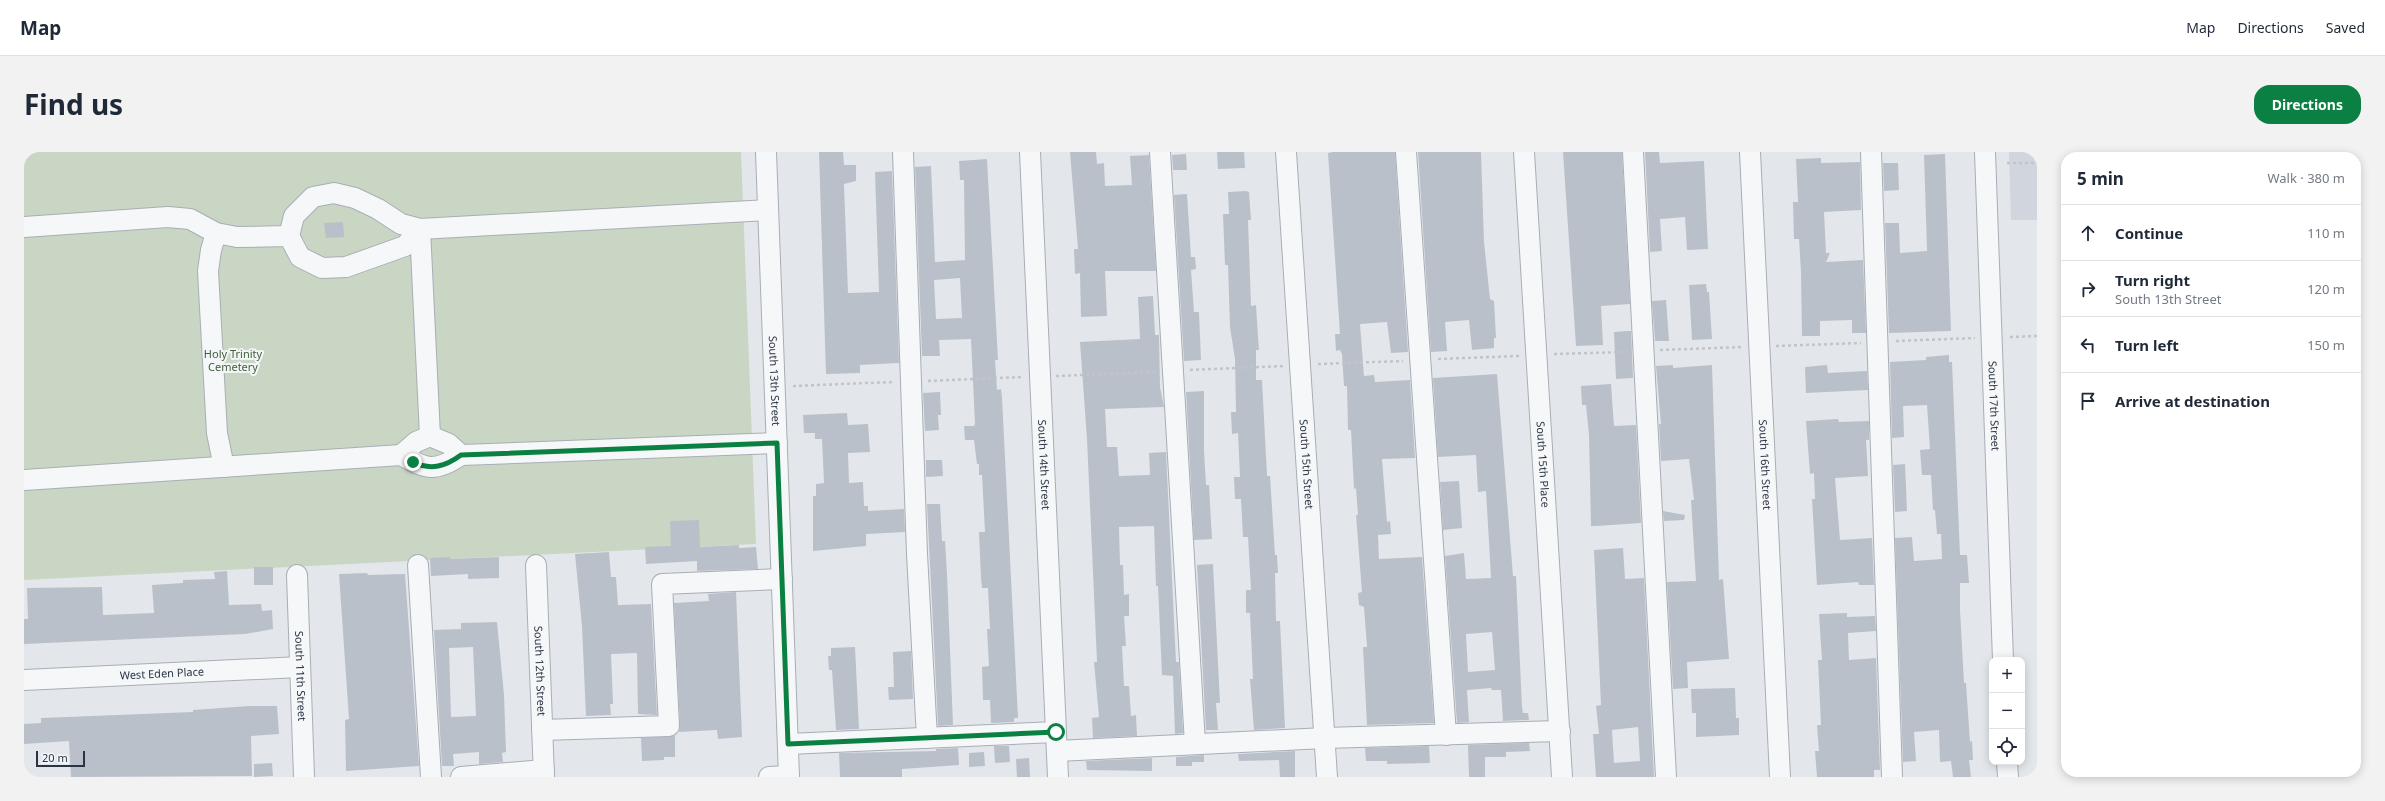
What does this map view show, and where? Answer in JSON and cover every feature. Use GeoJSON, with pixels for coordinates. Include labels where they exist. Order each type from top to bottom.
{"type":"FeatureCollection","features":[{"type":"Feature","properties":{"kind":"street","name":"South 13th Street"},"geometry":{"type":"LineString","coordinates":[[766,152],[789,776]]}},
{"type":"Feature","properties":{"kind":"street"},"geometry":{"type":"LineString","coordinates":[[903,152],[917,554],[927,738]]}},
{"type":"Feature","properties":{"kind":"street","name":"South 14th Street"},"geometry":{"type":"LineString","coordinates":[[1030,152],[1058,777]]}},
{"type":"Feature","properties":{"kind":"street"},"geometry":{"type":"LineString","coordinates":[[1160,152],[1195,744]]}},
{"type":"Feature","properties":{"kind":"street","name":"South 15th Street"},"geometry":{"type":"LineString","coordinates":[[1286,152],[1325,738],[1326,777]]}},
{"type":"Feature","properties":{"kind":"street"},"geometry":{"type":"LineString","coordinates":[[1406,152],[1446,735]]}},
{"type":"Feature","properties":{"kind":"street","name":"South 15th Place"},"geometry":{"type":"LineString","coordinates":[[1524,152],[1562,777]]}},
{"type":"Feature","properties":{"kind":"street"},"geometry":{"type":"LineString","coordinates":[[1633,152],[1666,777]]}},
{"type":"Feature","properties":{"kind":"street","name":"South 16th Street"},"geometry":{"type":"LineString","coordinates":[[1750,152],[1780,777]]}},
{"type":"Feature","properties":{"kind":"street"},"geometry":{"type":"LineString","coordinates":[[1871,152],[1892,777]]}},
{"type":"Feature","properties":{"kind":"street","name":"South 17th Street"},"geometry":{"type":"LineString","coordinates":[[1985,152],[2003,657]]}},
{"type":"Feature","properties":{"kind":"street"},"geometry":{"type":"LineString","coordinates":[[420,229],[405,246],[346,267],[322,268],[300,257],[289,236],[294,216],[313,197],[334,193],[355,198],[378,209],[401,224],[420,229],[768,210]]}},
{"type":"Feature","properties":{"kind":"street"},"geometry":{"type":"LineString","coordinates":[[24,227],[168,216],[190,219],[216,233],[237,237],[289,236]]}},
{"type":"Feature","properties":{"kind":"street"},"geometry":{"type":"LineString","coordinates":[[420,229],[430,436]]}},
{"type":"Feature","properties":{"kind":"street"},"geometry":{"type":"LineString","coordinates":[[216,233],[211,250],[208,271],[217,433],[224,466]]}},
{"type":"Feature","properties":{"kind":"street"},"geometry":{"type":"LineString","coordinates":[[401,454],[416,442],[430,436],[449,444],[461,455]]}},
{"type":"Feature","properties":{"kind":"street"},"geometry":{"type":"LineString","coordinates":[[24,480],[401,454],[423,467],[450,464],[461,455],[777,443]]}},
{"type":"Feature","properties":{"kind":"street"},"geometry":{"type":"LineString","coordinates":[[418,565],[431,777]]}},
{"type":"Feature","properties":{"kind":"street","name":"South 12th Street"},"geometry":{"type":"LineString","coordinates":[[536,565],[544,774]]}},
{"type":"Feature","properties":{"kind":"street","name":"South 11th Street"},"geometry":{"type":"LineString","coordinates":[[297,575],[304,777]]}},
{"type":"Feature","properties":{"kind":"street"},"geometry":{"type":"LineString","coordinates":[[542,730],[669,726],[662,584],[782,579]]}},
{"type":"Feature","properties":{"kind":"street","name":"West Eden Place"},"geometry":{"type":"LineString","coordinates":[[24,680],[300,667]]}},
{"type":"Feature","properties":{"kind":"street"},"geometry":{"type":"LineString","coordinates":[[788,744],[927,738],[1195,744],[1325,738],[1560,731]]}},
{"type":"Feature","properties":{"kind":"street"},"geometry":{"type":"LineString","coordinates":[[2007,765],[2008,777]]}},
{"type":"Feature","properties":{"kind":"street"},"geometry":{"type":"LineString","coordinates":[[461,777],[544,774]]}},
{"type":"Feature","properties":{"kind":"street"},"geometry":{"type":"LineString","coordinates":[[768,777],[789,776]]}},
{"type":"Feature","properties":{"kind":"path"},"geometry":{"type":"LineString","coordinates":[[2007,163],[2037,163]]}},
{"type":"Feature","properties":{"kind":"shaded area"},"geometry":{"type":"Polygon","coordinates":[[[2009,152],[2037,152],[2037,220],[2011,220],[2009,152]]]}},
{"type":"Feature","properties":{"kind":"green space","name":"Holy Trinity Cemetery"},"geometry":{"type":"Polygon","coordinates":[[[24,152],[741,152],[756,544],[24,580],[24,152]]]}},
{"type":"Feature","properties":{"kind":"building"},"geometry":{"type":"Polygon","coordinates":[[[819,152],[843,152],[844,165],[856,165],[856,181],[844,184],[848,293],[879,292],[875,172],[892,171],[899,363],[860,365],[860,373],[826,374],[819,152]]]}},
{"type":"Feature","properties":{"kind":"building"},"geometry":{"type":"Polygon","coordinates":[[[1070,152],[1096,152],[1097,164],[1104,163],[1105,186],[1132,185],[1130,156],[1149,155],[1156,271],[1105,271],[1107,316],[1081,317],[1080,273],[1075,274],[1074,249],[1078,249],[1070,152]]]}},
{"type":"Feature","properties":{"kind":"building"},"geometry":{"type":"Polygon","coordinates":[[[1217,152],[1244,152],[1245,168],[1218,169],[1217,152]]]}},
{"type":"Feature","properties":{"kind":"building"},"geometry":{"type":"Polygon","coordinates":[[[1395,152],[1408,352],[1391,353],[1387,322],[1360,324],[1364,376],[1374,375],[1375,382],[1410,380],[1415,458],[1382,459],[1387,522],[1390,521],[1391,534],[1378,535],[1379,559],[1422,557],[1434,723],[1367,725],[1363,647],[1367,647],[1364,607],[1359,605],[1358,593],[1362,592],[1356,515],[1358,515],[1356,488],[1354,489],[1351,430],[1348,430],[1347,386],[1344,386],[1342,354],[1340,350],[1336,351],[1335,334],[1340,334],[1328,153],[1395,152]]]}},
{"type":"Feature","properties":{"kind":"building"},"geometry":{"type":"Polygon","coordinates":[[[1418,152],[1481,152],[1484,242],[1490,299],[1494,301],[1496,338],[1494,338],[1494,348],[1472,350],[1469,320],[1445,322],[1447,351],[1431,352],[1418,152]]]}},
{"type":"Feature","properties":{"kind":"building"},"geometry":{"type":"Polygon","coordinates":[[[1563,152],[1622,152],[1630,304],[1601,306],[1603,345],[1576,346],[1563,152]]]}},
{"type":"Feature","properties":{"kind":"building"},"geometry":{"type":"Polygon","coordinates":[[[1645,152],[1659,152],[1660,163],[1704,161],[1708,249],[1687,250],[1685,217],[1660,219],[1662,251],[1650,252],[1645,152]]]}},
{"type":"Feature","properties":{"kind":"building"},"geometry":{"type":"Polygon","coordinates":[[[1186,154],[1187,170],[1173,170],[1172,155],[1186,154]]]}},
{"type":"Feature","properties":{"kind":"building"},"geometry":{"type":"Polygon","coordinates":[[[1945,154],[1951,331],[1889,333],[1885,223],[1899,223],[1900,253],[1927,251],[1924,155],[1945,154]]]}},
{"type":"Feature","properties":{"kind":"building"},"geometry":{"type":"Polygon","coordinates":[[[1821,158],[1821,163],[1860,162],[1861,210],[1824,212],[1826,253],[1830,253],[1826,262],[1863,260],[1866,333],[1852,333],[1852,320],[1820,321],[1820,336],[1802,336],[1799,239],[1794,239],[1793,202],[1798,202],[1796,159],[1821,158]]]}},
{"type":"Feature","properties":{"kind":"building"},"geometry":{"type":"Polygon","coordinates":[[[987,159],[998,360],[995,360],[997,390],[1001,389],[1002,397],[1018,718],[1014,718],[1014,722],[991,723],[990,700],[983,700],[982,667],[989,666],[987,629],[990,629],[988,588],[982,588],[981,578],[979,532],[985,532],[982,475],[979,475],[979,464],[977,464],[974,440],[965,440],[964,426],[974,426],[975,424],[971,339],[939,340],[940,356],[922,356],[915,167],[931,166],[935,262],[965,260],[964,180],[960,180],[959,161],[987,159]],[[960,278],[934,280],[936,319],[962,318],[960,278]]]}},
{"type":"Feature","properties":{"kind":"building"},"geometry":{"type":"Polygon","coordinates":[[[1883,163],[1898,163],[1899,190],[1884,191],[1883,163]]]}},
{"type":"Feature","properties":{"kind":"building"},"geometry":{"type":"Polygon","coordinates":[[[1228,192],[1249,192],[1251,220],[1248,220],[1251,306],[1256,305],[1259,350],[1256,350],[1256,380],[1262,380],[1267,476],[1270,476],[1275,555],[1277,555],[1278,573],[1275,573],[1276,621],[1280,621],[1285,728],[1254,730],[1250,679],[1253,679],[1250,613],[1246,613],[1246,590],[1251,590],[1248,537],[1243,537],[1241,499],[1235,499],[1234,477],[1240,477],[1238,433],[1232,434],[1231,412],[1236,412],[1235,359],[1230,327],[1228,265],[1225,265],[1223,214],[1229,214],[1228,192]]]}},
{"type":"Feature","properties":{"kind":"building"},"geometry":{"type":"Polygon","coordinates":[[[1187,194],[1191,257],[1195,257],[1196,269],[1191,270],[1194,312],[1199,312],[1201,360],[1184,361],[1174,195],[1187,194]]]}},
{"type":"Feature","properties":{"kind":"building"},"geometry":{"type":"Polygon","coordinates":[[[343,222],[344,237],[326,238],[324,223],[343,222]]]}},
{"type":"Feature","properties":{"kind":"building"},"geometry":{"type":"Polygon","coordinates":[[[1706,284],[1707,292],[1709,292],[1712,339],[1692,340],[1689,285],[1706,284]]]}},
{"type":"Feature","properties":{"kind":"building"},"geometry":{"type":"Polygon","coordinates":[[[1153,296],[1155,335],[1159,335],[1160,387],[1164,407],[1105,409],[1107,447],[1117,447],[1119,476],[1150,475],[1149,453],[1166,452],[1176,662],[1179,662],[1183,733],[1175,734],[1173,676],[1162,675],[1158,586],[1156,586],[1154,526],[1119,527],[1120,565],[1123,565],[1124,595],[1129,594],[1129,616],[1124,616],[1126,646],[1122,646],[1124,686],[1129,686],[1131,716],[1136,715],[1137,736],[1093,738],[1092,718],[1099,717],[1094,662],[1097,662],[1087,439],[1080,342],[1140,339],[1138,297],[1153,296]]]}},
{"type":"Feature","properties":{"kind":"building"},"geometry":{"type":"Polygon","coordinates":[[[1666,300],[1669,341],[1655,341],[1652,301],[1666,300]]]}},
{"type":"Feature","properties":{"kind":"building"},"geometry":{"type":"Polygon","coordinates":[[[1631,331],[1633,378],[1616,379],[1614,332],[1631,331]]]}},
{"type":"Feature","properties":{"kind":"building"},"geometry":{"type":"Polygon","coordinates":[[[1949,355],[1949,362],[1952,362],[1960,555],[1967,555],[1969,583],[1960,583],[1960,610],[1964,683],[1966,683],[1970,742],[1972,741],[1973,760],[1969,760],[1971,777],[1953,777],[1951,761],[1940,762],[1939,730],[1914,732],[1916,761],[1903,762],[1895,538],[1912,537],[1914,561],[1942,559],[1941,534],[1937,534],[1935,510],[1933,510],[1931,475],[1922,475],[1920,450],[1930,449],[1927,405],[1903,406],[1904,437],[1892,438],[1890,362],[1926,360],[1926,357],[1949,355]]]}},
{"type":"Feature","properties":{"kind":"building"},"geometry":{"type":"Polygon","coordinates":[[[1673,365],[1673,368],[1712,365],[1719,580],[1723,579],[1729,659],[1687,662],[1688,688],[1673,689],[1667,582],[1696,581],[1691,500],[1694,500],[1689,459],[1661,461],[1659,424],[1661,424],[1656,366],[1673,365]]]}},
{"type":"Feature","properties":{"kind":"building"},"geometry":{"type":"Polygon","coordinates":[[[1827,365],[1828,373],[1867,371],[1868,390],[1806,393],[1805,367],[1827,365]]]}},
{"type":"Feature","properties":{"kind":"building"},"geometry":{"type":"Polygon","coordinates":[[[1497,374],[1513,576],[1516,576],[1522,707],[1523,713],[1528,713],[1529,720],[1503,721],[1501,690],[1492,690],[1491,688],[1467,690],[1469,722],[1457,723],[1445,556],[1464,553],[1466,579],[1491,578],[1486,491],[1478,492],[1476,455],[1438,457],[1433,378],[1497,374]],[[1492,632],[1466,634],[1468,672],[1495,670],[1492,632]]]}},
{"type":"Feature","properties":{"kind":"building"},"geometry":{"type":"Polygon","coordinates":[[[1611,384],[1614,426],[1636,425],[1641,523],[1591,526],[1589,435],[1586,405],[1582,405],[1581,386],[1611,384]]]}},
{"type":"Feature","properties":{"kind":"building"},"geometry":{"type":"Polygon","coordinates":[[[1204,391],[1204,451],[1206,485],[1209,485],[1212,539],[1194,540],[1186,392],[1204,391]]]}},
{"type":"Feature","properties":{"kind":"building"},"geometry":{"type":"Polygon","coordinates":[[[940,392],[941,415],[938,415],[939,430],[925,431],[923,393],[940,392]]]}},
{"type":"Feature","properties":{"kind":"building"},"geometry":{"type":"Polygon","coordinates":[[[847,413],[848,425],[868,424],[870,452],[848,453],[849,483],[863,482],[864,506],[868,506],[868,511],[904,509],[905,532],[866,534],[866,546],[813,551],[813,496],[816,496],[816,484],[824,483],[822,439],[815,439],[815,433],[804,433],[803,415],[847,413]]]}},
{"type":"Feature","properties":{"kind":"building"},"geometry":{"type":"Polygon","coordinates":[[[1838,419],[1839,422],[1869,421],[1869,440],[1866,440],[1868,476],[1835,478],[1840,540],[1872,538],[1874,585],[1859,585],[1858,582],[1817,585],[1812,499],[1815,499],[1814,473],[1810,474],[1806,421],[1838,419]]]}},
{"type":"Feature","properties":{"kind":"building"},"geometry":{"type":"Polygon","coordinates":[[[926,460],[942,460],[943,476],[926,477],[926,460]]]}},
{"type":"Feature","properties":{"kind":"building"},"geometry":{"type":"Polygon","coordinates":[[[1905,464],[1907,511],[1895,512],[1893,465],[1905,464]]]}},
{"type":"Feature","properties":{"kind":"building"},"geometry":{"type":"Polygon","coordinates":[[[1459,481],[1462,528],[1443,530],[1440,482],[1459,481]]]}},
{"type":"Feature","properties":{"kind":"building"},"geometry":{"type":"Polygon","coordinates":[[[927,504],[940,504],[942,541],[945,541],[953,725],[938,726],[927,504]]]}},
{"type":"Feature","properties":{"kind":"building"},"geometry":{"type":"Polygon","coordinates":[[[1663,511],[1685,515],[1684,520],[1664,521],[1663,511]]]}},
{"type":"Feature","properties":{"kind":"building"},"geometry":{"type":"Polygon","coordinates":[[[699,520],[700,547],[739,545],[739,548],[756,547],[758,569],[697,571],[697,561],[646,564],[645,547],[671,546],[670,521],[699,520]]]}},
{"type":"Feature","properties":{"kind":"building"},"geometry":{"type":"Polygon","coordinates":[[[1623,548],[1625,579],[1644,578],[1654,777],[1596,777],[1593,734],[1599,734],[1596,706],[1601,705],[1594,550],[1623,548]],[[1638,727],[1612,730],[1614,763],[1640,761],[1638,727]]]}},
{"type":"Feature","properties":{"kind":"building"},"geometry":{"type":"Polygon","coordinates":[[[609,552],[611,577],[616,577],[618,605],[651,604],[657,715],[638,714],[637,653],[611,654],[613,704],[610,704],[611,715],[586,716],[582,626],[575,554],[609,552]]]}},
{"type":"Feature","properties":{"kind":"building"},"geometry":{"type":"Polygon","coordinates":[[[450,557],[450,559],[499,557],[499,578],[468,579],[468,574],[431,576],[430,558],[450,557]]]}},
{"type":"Feature","properties":{"kind":"building"},"geometry":{"type":"Polygon","coordinates":[[[1213,564],[1220,703],[1216,703],[1218,730],[1206,730],[1197,565],[1213,564]]]}},
{"type":"Feature","properties":{"kind":"building"},"geometry":{"type":"Polygon","coordinates":[[[254,567],[273,567],[273,585],[254,585],[254,567]]]}},
{"type":"Feature","properties":{"kind":"building"},"geometry":{"type":"Polygon","coordinates":[[[227,571],[229,605],[261,604],[262,611],[272,610],[273,629],[245,634],[24,644],[24,619],[28,619],[27,588],[102,587],[103,615],[154,613],[152,585],[183,583],[183,580],[215,579],[214,572],[227,571]]]}},
{"type":"Feature","properties":{"kind":"building"},"geometry":{"type":"Polygon","coordinates":[[[367,573],[368,575],[405,574],[419,766],[346,771],[345,720],[349,719],[339,574],[367,573]]]}},
{"type":"Feature","properties":{"kind":"building"},"geometry":{"type":"Polygon","coordinates":[[[736,592],[742,737],[718,739],[717,730],[679,732],[680,725],[674,603],[709,601],[708,594],[736,592]]]}},
{"type":"Feature","properties":{"kind":"building"},"geometry":{"type":"Polygon","coordinates":[[[1847,613],[1847,617],[1875,616],[1876,631],[1848,633],[1849,660],[1876,658],[1880,770],[1874,770],[1874,777],[1817,777],[1815,751],[1819,751],[1817,725],[1821,725],[1818,660],[1822,660],[1819,614],[1847,613]]]}},
{"type":"Feature","properties":{"kind":"building"},"geometry":{"type":"Polygon","coordinates":[[[497,622],[504,695],[506,752],[502,753],[503,762],[479,764],[479,752],[453,754],[454,766],[442,766],[434,630],[461,629],[461,623],[497,622]],[[473,647],[449,648],[451,717],[476,716],[473,647]]]}},
{"type":"Feature","properties":{"kind":"building"},"geometry":{"type":"Polygon","coordinates":[[[855,647],[859,729],[836,730],[832,670],[829,670],[828,656],[831,656],[831,648],[855,647]]]}},
{"type":"Feature","properties":{"kind":"building"},"geometry":{"type":"Polygon","coordinates":[[[911,651],[913,699],[889,700],[888,687],[894,687],[893,652],[911,651]]]}},
{"type":"Feature","properties":{"kind":"building"},"geometry":{"type":"Polygon","coordinates":[[[1735,688],[1736,718],[1739,718],[1739,735],[1696,737],[1696,713],[1692,713],[1691,689],[1735,688]]]}},
{"type":"Feature","properties":{"kind":"building"},"geometry":{"type":"Polygon","coordinates":[[[249,706],[277,706],[279,734],[251,736],[252,776],[71,777],[69,741],[24,744],[24,724],[41,723],[41,718],[193,712],[193,710],[249,706]]]}},
{"type":"Feature","properties":{"kind":"building"},"geometry":{"type":"Polygon","coordinates":[[[675,736],[675,757],[664,757],[664,760],[642,761],[641,738],[675,736]]]}},
{"type":"Feature","properties":{"kind":"building"},"geometry":{"type":"Polygon","coordinates":[[[1529,743],[1530,751],[1506,752],[1506,757],[1485,757],[1485,777],[1469,777],[1468,745],[1529,743]]]}},
{"type":"Feature","properties":{"kind":"building"},"geometry":{"type":"Polygon","coordinates":[[[994,746],[1009,746],[1010,762],[995,763],[994,746]]]}},
{"type":"Feature","properties":{"kind":"building"},"geometry":{"type":"Polygon","coordinates":[[[1429,746],[1430,763],[1387,764],[1387,761],[1366,761],[1365,748],[1429,746]]]}},
{"type":"Feature","properties":{"kind":"building"},"geometry":{"type":"Polygon","coordinates":[[[958,748],[959,765],[902,769],[902,777],[840,777],[839,753],[936,751],[936,749],[958,748]]]}},
{"type":"Feature","properties":{"kind":"building"},"geometry":{"type":"Polygon","coordinates":[[[1295,751],[1295,777],[1280,777],[1279,760],[1239,761],[1238,754],[1295,751]]]}},
{"type":"Feature","properties":{"kind":"building"},"geometry":{"type":"Polygon","coordinates":[[[984,752],[985,766],[969,767],[969,753],[984,752]]]}},
{"type":"Feature","properties":{"kind":"building"},"geometry":{"type":"Polygon","coordinates":[[[1204,755],[1204,762],[1192,762],[1192,766],[1176,766],[1176,757],[1204,755]]]}},
{"type":"Feature","properties":{"kind":"building"},"geometry":{"type":"Polygon","coordinates":[[[1029,758],[1030,777],[1017,777],[1016,759],[1029,758]]]}},
{"type":"Feature","properties":{"kind":"building"},"geometry":{"type":"Polygon","coordinates":[[[1152,758],[1152,771],[1087,770],[1086,761],[1152,758]]]}},
{"type":"Feature","properties":{"kind":"building"},"geometry":{"type":"Polygon","coordinates":[[[272,763],[273,776],[254,777],[254,764],[272,763]]]}},
{"type":"Feature","properties":{"kind":"route"},"geometry":{"type":"LineString","coordinates":[[413,462],[423,467],[438,467],[450,464],[461,455],[777,443],[788,744],[1041,734],[1056,732]]}}]}
